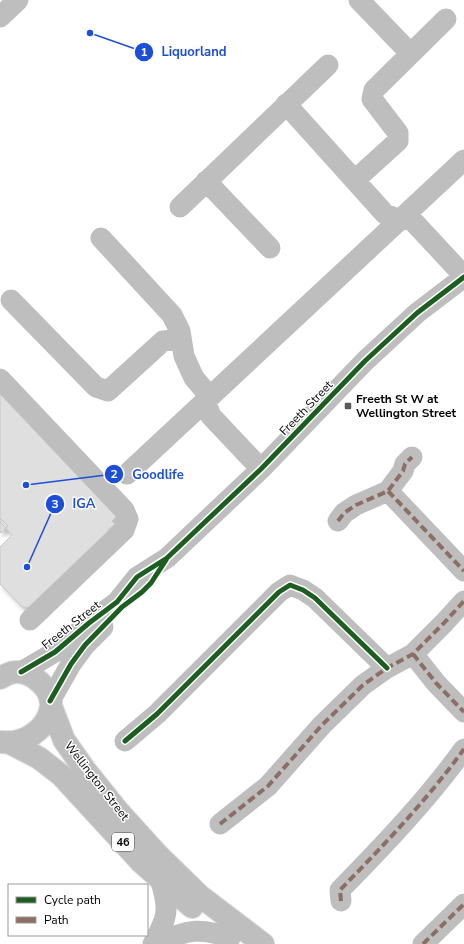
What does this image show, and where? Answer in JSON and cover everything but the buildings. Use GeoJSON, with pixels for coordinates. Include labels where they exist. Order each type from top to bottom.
{"type":"FeatureCollection","features":[{"type":"Feature","properties":{"kind":"main road","name":"46"},"geometry":{"type":"LineString","coordinates":[[2,742],[20,741],[34,733],[45,721],[50,704],[46,689],[40,682],[31,676],[10,671]]}},
{"type":"Feature","properties":{"kind":"main road","name":"Wellington Street"},"geometry":{"type":"LineString","coordinates":[[50,704],[64,740],[85,770],[118,811],[151,848],[200,896],[263,944]]}},
{"type":"Feature","properties":{"kind":"main road","name":"46"},"geometry":{"type":"LineString","coordinates":[[2,742],[39,758],[61,775],[141,862],[162,882],[234,941]]}},
{"type":"Feature","properties":{"kind":"street"},"geometry":{"type":"LineString","coordinates":[[0,17],[18,0]]}},
{"type":"Feature","properties":{"kind":"street"},"geometry":{"type":"LineString","coordinates":[[359,0],[411,54]]}},
{"type":"Feature","properties":{"kind":"street"},"geometry":{"type":"LineString","coordinates":[[355,180],[398,141],[398,133],[372,99],[374,90],[446,19]]}},
{"type":"Feature","properties":{"kind":"street"},"geometry":{"type":"LineString","coordinates":[[180,207],[328,64]]}},
{"type":"Feature","properties":{"kind":"street"},"geometry":{"type":"LineString","coordinates":[[286,104],[385,214],[400,220],[411,219],[464,277]]}},
{"type":"Feature","properties":{"kind":"street"},"geometry":{"type":"LineString","coordinates":[[127,474],[464,160]]}},
{"type":"Feature","properties":{"kind":"street"},"geometry":{"type":"LineString","coordinates":[[206,181],[270,248]]}},
{"type":"Feature","properties":{"kind":"street"},"geometry":{"type":"LineString","coordinates":[[101,238],[172,315],[180,331],[184,356],[194,378],[206,392],[205,401],[211,416],[261,469]]}},
{"type":"Feature","properties":{"kind":"street","name":"Freeth Street"},"geometry":{"type":"LineString","coordinates":[[10,671],[55,652],[89,623],[117,602],[137,577],[167,558],[261,469],[350,376],[409,330],[430,302],[464,277]]}},
{"type":"Feature","properties":{"kind":"street"},"geometry":{"type":"LineString","coordinates":[[11,300],[96,387],[108,391],[163,341],[181,339]]}},
{"type":"Feature","properties":{"kind":"street"},"geometry":{"type":"LineString","coordinates":[[0,379],[124,510],[128,519],[124,530],[30,620]]}},
{"type":"Feature","properties":{"kind":"street"},"geometry":{"type":"LineString","coordinates":[[338,521],[344,513],[388,491],[402,472],[405,464],[412,457]]}},
{"type":"Feature","properties":{"kind":"street"},"geometry":{"type":"LineString","coordinates":[[388,491],[464,571]]}},
{"type":"Feature","properties":{"kind":"street","name":"Freeth Street"},"geometry":{"type":"LineString","coordinates":[[50,704],[71,664],[85,645],[122,607],[152,583],[167,558]]}},
{"type":"Feature","properties":{"kind":"street"},"geometry":{"type":"LineString","coordinates":[[125,741],[157,714],[279,592],[290,586],[303,590],[315,598],[386,668]]}},
{"type":"Feature","properties":{"kind":"street"},"geometry":{"type":"LineString","coordinates":[[220,824],[268,786],[322,725],[362,685],[386,668],[413,654],[464,601]]}},
{"type":"Feature","properties":{"kind":"street"},"geometry":{"type":"LineString","coordinates":[[413,654],[436,683],[464,712]]}},
{"type":"Feature","properties":{"kind":"street"},"geometry":{"type":"LineString","coordinates":[[340,901],[340,890],[399,828],[446,774],[464,749]]}},
{"type":"Feature","properties":{"kind":"street"},"geometry":{"type":"LineString","coordinates":[[153,944],[166,916],[166,898],[162,882]]}},
{"type":"Feature","properties":{"kind":"street"},"geometry":{"type":"LineString","coordinates":[[423,944],[464,904]]}},
{"type":"Feature","properties":{"kind":"street"},"geometry":{"type":"LineString","coordinates":[[161,944],[171,938],[190,931],[214,933],[234,941]]}},
{"type":"Feature","properties":{"kind":"marked path"},"geometry":{"type":"LineString","coordinates":[[338,521],[344,513],[356,505],[388,491],[403,471],[405,464],[412,457]]}},
{"type":"Feature","properties":{"kind":"marked path"},"geometry":{"type":"LineString","coordinates":[[388,491],[464,571]]}},
{"type":"Feature","properties":{"kind":"marked path"},"geometry":{"type":"LineString","coordinates":[[220,824],[268,786],[322,725],[363,685],[387,668],[413,654],[464,601]]}},
{"type":"Feature","properties":{"kind":"marked path"},"geometry":{"type":"LineString","coordinates":[[413,654],[436,683],[464,712]]}},
{"type":"Feature","properties":{"kind":"marked path"},"geometry":{"type":"LineString","coordinates":[[341,901],[340,890],[420,804],[464,749]]}},
{"type":"Feature","properties":{"kind":"marked path"},"geometry":{"type":"LineString","coordinates":[[423,944],[464,904]]}},
{"type":"Feature","properties":{"kind":"cycle path"},"geometry":{"type":"LineString","coordinates":[[21,672],[55,652],[89,623],[117,602],[137,577],[167,558],[261,469],[365,361],[417,313],[464,277]]}},
{"type":"Feature","properties":{"kind":"cycle path"},"geometry":{"type":"LineString","coordinates":[[50,701],[71,664],[85,645],[122,607],[151,583],[166,560]]}},
{"type":"Feature","properties":{"kind":"cycle path"},"geometry":{"type":"LineString","coordinates":[[125,741],[157,714],[279,592],[290,585],[303,590],[315,598],[387,668]]}},
{"type":"Feature","properties":{"kind":"place","name":"Liquorland"},"geometry":{"type":"Point","coordinates":[90,33]}},
{"type":"Feature","properties":{"kind":"place","name":"Freeth St W at Wellington Street"},"geometry":{"type":"Point","coordinates":[348,406]}},
{"type":"Feature","properties":{"kind":"place","name":"Goodlife"},"geometry":{"type":"Point","coordinates":[26,485]}},
{"type":"Feature","properties":{"kind":"place","name":"IGA"},"geometry":{"type":"Point","coordinates":[27,567]}}]}
